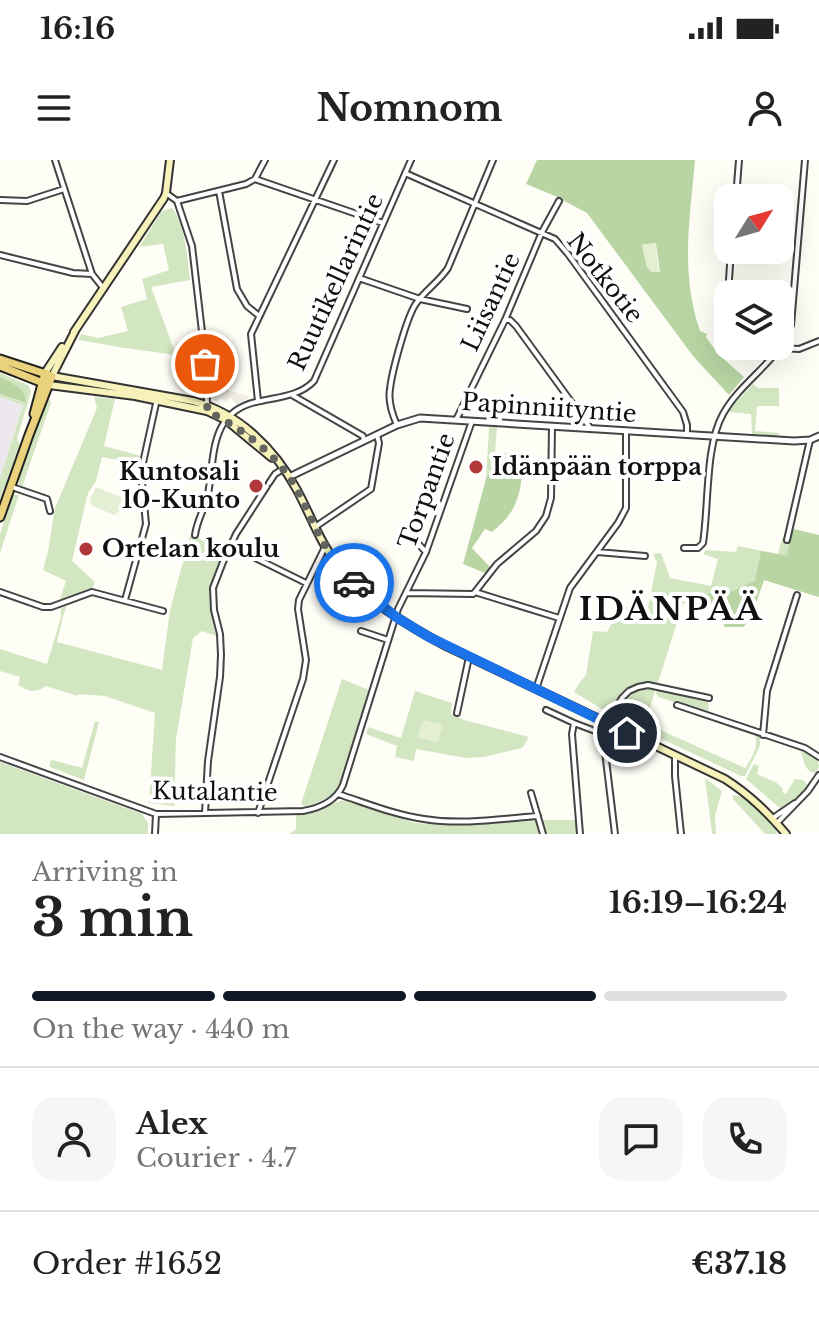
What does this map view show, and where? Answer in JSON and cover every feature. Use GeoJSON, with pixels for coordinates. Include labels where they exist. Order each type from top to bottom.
{"type":"FeatureCollection","features":[{"type":"Feature","properties":{"kind":"main road"},"geometry":{"type":"LineString","coordinates":[[0,517],[49,375],[166,193],[170,160]]}},
{"type":"Feature","properties":{"kind":"main road"},"geometry":{"type":"LineString","coordinates":[[0,359],[49,375],[207,408],[228,418],[260,440],[274,455],[289,477],[325,547],[340,567],[361,590],[396,617],[469,657],[675,754],[737,787],[780,827]]}},
{"type":"Feature","properties":{"kind":"main road"},"geometry":{"type":"LineString","coordinates":[[0,366],[45,384],[158,397]]}},
{"type":"Feature","properties":{"kind":"street"},"geometry":{"type":"LineString","coordinates":[[55,160],[92,274],[104,289]]}},
{"type":"Feature","properties":{"kind":"street"},"geometry":{"type":"LineString","coordinates":[[177,201],[246,184],[255,179],[265,160]]}},
{"type":"Feature","properties":{"kind":"street"},"geometry":{"type":"LineString","coordinates":[[258,401],[250,337],[334,160]]}},
{"type":"Feature","properties":{"kind":"street","name":"Ruutikellarintie"},"geometry":{"type":"LineString","coordinates":[[228,418],[241,407],[292,395],[309,386],[317,375],[411,160]]}},
{"type":"Feature","properties":{"kind":"street"},"geometry":{"type":"LineString","coordinates":[[397,425],[390,403],[390,388],[406,327],[414,307],[448,268],[493,160]]}},
{"type":"Feature","properties":{"kind":"street"},"geometry":{"type":"LineString","coordinates":[[737,184],[739,160]]}},
{"type":"Feature","properties":{"kind":"street"},"geometry":{"type":"LineString","coordinates":[[794,302],[805,160]]}},
{"type":"Feature","properties":{"kind":"street","name":"Notkotie"},"geometry":{"type":"LineString","coordinates":[[405,173],[555,239],[683,412],[687,434]]}},
{"type":"Feature","properties":{"kind":"street"},"geometry":{"type":"LineString","coordinates":[[255,179],[383,223]]}},
{"type":"Feature","properties":{"kind":"street"},"geometry":{"type":"LineString","coordinates":[[0,200],[27,201],[64,189]]}},
{"type":"Feature","properties":{"kind":"street"},"geometry":{"type":"LineString","coordinates":[[219,191],[237,289],[247,306],[258,315]]}},
{"type":"Feature","properties":{"kind":"street"},"geometry":{"type":"LineString","coordinates":[[166,193],[177,201],[192,246],[207,408]]}},
{"type":"Feature","properties":{"kind":"street","name":"Liisantie"},"geometry":{"type":"LineString","coordinates":[[456,420],[559,201]]}},
{"type":"Feature","properties":{"kind":"street"},"geometry":{"type":"LineString","coordinates":[[0,255],[73,273],[92,274]]}},
{"type":"Feature","properties":{"kind":"street"},"geometry":{"type":"LineString","coordinates":[[359,278],[420,299],[467,309]]}},
{"type":"Feature","properties":{"kind":"street"},"geometry":{"type":"LineString","coordinates":[[505,320],[510,320],[523,335],[591,429]]}},
{"type":"Feature","properties":{"kind":"street"},"geometry":{"type":"LineString","coordinates":[[794,349],[819,341]]}},
{"type":"Feature","properties":{"kind":"street"},"geometry":{"type":"LineString","coordinates":[[684,548],[701,547],[713,436],[722,415],[733,398],[769,360]]}},
{"type":"Feature","properties":{"kind":"street"},"geometry":{"type":"LineString","coordinates":[[292,395],[363,436],[364,440]]}},
{"type":"Feature","properties":{"kind":"street"},"geometry":{"type":"LineString","coordinates":[[125,600],[146,524],[141,472],[158,397]]}},
{"type":"Feature","properties":{"kind":"street"},"geometry":{"type":"LineString","coordinates":[[195,535],[197,519],[208,498],[217,435],[228,418]]}},
{"type":"Feature","properties":{"kind":"street","name":"Papinniityntie"},"geometry":{"type":"LineString","coordinates":[[289,477],[397,425],[420,418],[794,441],[819,436]]}},
{"type":"Feature","properties":{"kind":"street","name":"Torpantie"},"geometry":{"type":"LineString","coordinates":[[338,794],[396,617],[426,552],[472,421]]}},
{"type":"Feature","properties":{"kind":"street"},"geometry":{"type":"LineString","coordinates":[[407,593],[473,594],[497,564],[536,531],[546,516],[551,498],[552,426]]}},
{"type":"Feature","properties":{"kind":"street"},"geometry":{"type":"LineString","coordinates":[[536,689],[570,588],[622,518],[626,508],[626,431]]}},
{"type":"Feature","properties":{"kind":"street"},"geometry":{"type":"LineString","coordinates":[[315,527],[371,489],[379,443],[377,435]]}},
{"type":"Feature","properties":{"kind":"street"},"geometry":{"type":"LineString","coordinates":[[787,540],[810,440]]}},
{"type":"Feature","properties":{"kind":"street"},"geometry":{"type":"LineString","coordinates":[[205,813],[221,655],[213,588],[242,524],[282,468]]}},
{"type":"Feature","properties":{"kind":"street"},"geometry":{"type":"LineString","coordinates":[[10,487],[47,499],[50,511]]}},
{"type":"Feature","properties":{"kind":"street"},"geometry":{"type":"LineString","coordinates":[[407,532],[426,552]]}},
{"type":"Feature","properties":{"kind":"street"},"geometry":{"type":"LineString","coordinates":[[231,546],[306,583]]}},
{"type":"Feature","properties":{"kind":"street"},"geometry":{"type":"LineString","coordinates":[[258,813],[303,679],[306,660],[299,600],[325,547]]}},
{"type":"Feature","properties":{"kind":"street"},"geometry":{"type":"LineString","coordinates":[[597,552],[645,556]]}},
{"type":"Feature","properties":{"kind":"street"},"geometry":{"type":"LineString","coordinates":[[0,592],[43,607],[92,592],[163,611]]}},
{"type":"Feature","properties":{"kind":"street"},"geometry":{"type":"LineString","coordinates":[[475,592],[560,618]]}},
{"type":"Feature","properties":{"kind":"street"},"geometry":{"type":"LineString","coordinates":[[763,735],[767,691],[797,595]]}},
{"type":"Feature","properties":{"kind":"street"},"geometry":{"type":"LineString","coordinates":[[361,631],[388,640]]}},
{"type":"Feature","properties":{"kind":"street"},"geometry":{"type":"LineString","coordinates":[[457,713],[469,657]]}},
{"type":"Feature","properties":{"kind":"street"},"geometry":{"type":"LineString","coordinates":[[615,834],[603,734],[622,698],[638,687],[656,686],[709,698]]}},
{"type":"Feature","properties":{"kind":"street"},"geometry":{"type":"LineString","coordinates":[[677,705],[805,748],[819,757]]}},
{"type":"Feature","properties":{"kind":"street"},"geometry":{"type":"LineString","coordinates":[[546,710],[603,734]]}},
{"type":"Feature","properties":{"kind":"street"},"geometry":{"type":"LineString","coordinates":[[574,723],[572,734],[580,834]]}},
{"type":"Feature","properties":{"kind":"street"},"geometry":{"type":"LineString","coordinates":[[675,754],[681,834]]}},
{"type":"Feature","properties":{"kind":"street","name":"Kutalantie"},"geometry":{"type":"LineString","coordinates":[[0,757],[156,814],[293,812],[313,809],[338,794]]}},
{"type":"Feature","properties":{"kind":"street"},"geometry":{"type":"LineString","coordinates":[[780,827],[819,775]]}},
{"type":"Feature","properties":{"kind":"street"},"geometry":{"type":"LineString","coordinates":[[531,793],[543,834]]}},
{"type":"Feature","properties":{"kind":"street"},"geometry":{"type":"LineString","coordinates":[[338,794],[423,819],[456,822],[538,816]]}},
{"type":"Feature","properties":{"kind":"street"},"geometry":{"type":"LineString","coordinates":[[155,834],[156,814]]}},
{"type":"Feature","properties":{"kind":"shaded area"},"geometry":{"type":"Polygon","coordinates":[[[223,389],[248,396],[248,399],[237,405],[231,398],[226,401],[220,398],[217,402],[211,398],[210,391],[223,389]]]}},
{"type":"Feature","properties":{"kind":"shaded area"},"geometry":{"type":"Polygon","coordinates":[[[0,397],[23,404],[0,478],[0,397]]]}},
{"type":"Feature","properties":{"kind":"green space"},"geometry":{"type":"Polygon","coordinates":[[[537,160],[695,160],[688,246],[690,288],[700,331],[707,334],[714,348],[714,360],[725,360],[744,377],[729,395],[693,356],[587,213],[526,184],[537,160]],[[656,244],[642,245],[647,267],[660,272],[656,244]]]}},
{"type":"Feature","properties":{"kind":"green space"},"geometry":{"type":"Polygon","coordinates":[[[172,208],[183,233],[190,280],[151,287],[176,355],[78,340],[81,334],[98,338],[128,331],[121,307],[147,299],[142,279],[169,270],[163,244],[139,247],[162,211],[172,208]]]}},
{"type":"Feature","properties":{"kind":"green space"},"geometry":{"type":"Polygon","coordinates":[[[655,243],[660,272],[651,272],[647,267],[642,245],[655,243]]]}},
{"type":"Feature","properties":{"kind":"green space"},"geometry":{"type":"Polygon","coordinates":[[[0,373],[28,385],[31,392],[17,439],[20,444],[0,500],[0,478],[23,405],[0,397],[0,394],[25,403],[16,385],[0,377],[0,373]]]}},
{"type":"Feature","properties":{"kind":"green space"},"geometry":{"type":"Polygon","coordinates":[[[0,377],[21,389],[26,403],[0,394],[0,377]]]}},
{"type":"Feature","properties":{"kind":"green space"},"geometry":{"type":"Polygon","coordinates":[[[753,384],[758,388],[779,388],[779,406],[757,406],[755,431],[779,433],[779,436],[752,434],[751,414],[727,412],[753,384]]]}},
{"type":"Feature","properties":{"kind":"green space"},"geometry":{"type":"Polygon","coordinates":[[[48,397],[51,403],[22,487],[18,479],[48,397]]]}},
{"type":"Feature","properties":{"kind":"green space"},"geometry":{"type":"Polygon","coordinates":[[[94,397],[115,399],[104,446],[141,456],[138,464],[102,457],[96,481],[88,493],[72,561],[95,582],[92,589],[60,599],[66,581],[43,570],[55,508],[97,408],[94,397]]]}},
{"type":"Feature","properties":{"kind":"green space"},"geometry":{"type":"Polygon","coordinates":[[[489,427],[497,427],[495,452],[508,453],[502,464],[492,466],[486,479],[489,427]]]}},
{"type":"Feature","properties":{"kind":"green space"},"geometry":{"type":"Polygon","coordinates":[[[508,453],[524,454],[520,488],[514,507],[502,524],[492,532],[485,529],[472,548],[490,567],[485,573],[463,564],[486,479],[492,466],[502,464],[508,453]]]}},
{"type":"Feature","properties":{"kind":"green space"},"geometry":{"type":"Polygon","coordinates":[[[96,487],[127,500],[126,508],[114,515],[91,505],[90,499],[96,487]]]}},
{"type":"Feature","properties":{"kind":"green space"},"geometry":{"type":"Polygon","coordinates":[[[14,495],[19,495],[0,553],[0,534],[14,495]]]}},
{"type":"Feature","properties":{"kind":"green space"},"geometry":{"type":"Polygon","coordinates":[[[793,529],[819,535],[819,597],[764,580],[750,620],[743,627],[725,627],[718,605],[694,599],[683,604],[645,723],[745,768],[755,749],[755,736],[760,737],[760,746],[745,776],[615,717],[574,692],[586,675],[593,631],[607,632],[621,606],[648,608],[657,562],[653,554],[661,553],[670,578],[711,586],[718,559],[703,554],[706,550],[736,552],[738,546],[778,554],[782,538],[791,536],[793,529]]]}},
{"type":"Feature","properties":{"kind":"green space"},"geometry":{"type":"Polygon","coordinates":[[[793,529],[819,535],[819,597],[764,580],[750,620],[743,627],[725,627],[718,605],[694,599],[696,593],[726,594],[755,581],[761,551],[787,556],[793,529]]]}},
{"type":"Feature","properties":{"kind":"green space"},"geometry":{"type":"Polygon","coordinates":[[[190,536],[228,548],[211,600],[216,636],[202,631],[193,638],[176,739],[174,806],[149,803],[155,713],[105,696],[78,696],[46,686],[35,691],[25,689],[18,685],[20,677],[0,671],[0,649],[47,664],[61,608],[67,606],[57,642],[162,670],[170,610],[190,536]]]}},
{"type":"Feature","properties":{"kind":"green space"},"geometry":{"type":"Polygon","coordinates":[[[342,679],[369,690],[341,786],[333,795],[307,807],[301,804],[342,679]]]}},
{"type":"Feature","properties":{"kind":"green space"},"geometry":{"type":"Polygon","coordinates":[[[657,689],[708,700],[709,710],[706,712],[658,697],[657,689]]]}},
{"type":"Feature","properties":{"kind":"green space"},"geometry":{"type":"Polygon","coordinates":[[[415,691],[452,703],[451,714],[464,720],[529,737],[522,748],[484,757],[466,758],[416,749],[414,761],[395,757],[397,746],[366,734],[368,727],[401,738],[415,691]]]}},
{"type":"Feature","properties":{"kind":"green space"},"geometry":{"type":"Polygon","coordinates":[[[423,720],[443,725],[438,743],[417,737],[423,720]]]}},
{"type":"Feature","properties":{"kind":"green space"},"geometry":{"type":"Polygon","coordinates":[[[95,721],[99,722],[84,780],[50,767],[52,760],[82,768],[95,721]]]}},
{"type":"Feature","properties":{"kind":"green space"},"geometry":{"type":"Polygon","coordinates":[[[803,750],[818,760],[816,773],[809,771],[805,765],[803,750]]]}},
{"type":"Feature","properties":{"kind":"green space"},"geometry":{"type":"Polygon","coordinates":[[[0,762],[142,814],[148,823],[148,834],[0,834],[0,762]]]}},
{"type":"Feature","properties":{"kind":"green space"},"geometry":{"type":"Polygon","coordinates":[[[754,764],[759,766],[757,774],[777,783],[786,794],[795,779],[803,780],[807,787],[780,808],[746,779],[754,764]]]}},
{"type":"Feature","properties":{"kind":"green space"},"geometry":{"type":"Polygon","coordinates":[[[705,778],[722,791],[715,816],[716,834],[712,834],[705,778]]]}},
{"type":"Feature","properties":{"kind":"green space"},"geometry":{"type":"Polygon","coordinates":[[[733,795],[753,805],[778,834],[765,834],[733,799],[733,795]]]}},
{"type":"Feature","properties":{"kind":"green space"},"geometry":{"type":"Polygon","coordinates":[[[345,800],[414,823],[444,825],[510,820],[577,820],[577,834],[289,834],[296,829],[296,815],[345,800]]]}},
{"type":"Feature","properties":{"kind":"way so far"},"geometry":{"type":"LineString","coordinates":[[205,364],[207,411],[226,420],[281,466],[297,489],[325,547],[354,583]]}},
{"type":"Feature","properties":{"kind":"place","name":"Idänpään torppa"},"geometry":{"type":"Point","coordinates":[476,467]}},
{"type":"Feature","properties":{"kind":"place","name":"Kuntosali 10-Kunto"},"geometry":{"type":"Point","coordinates":[256,486]}},
{"type":"Feature","properties":{"kind":"place","name":"Ortelan koulu"},"geometry":{"type":"Point","coordinates":[86,549]}},
{"type":"Feature","properties":{"kind":"district","name":"IDÄNPÄÄ"},"geometry":{"type":"Point","coordinates":[671,609]}},
{"type":"Feature","properties":{"kind":"route"},"geometry":{"type":"LineString","coordinates":[[354,583],[396,617],[429,637],[627,733]]}}]}
